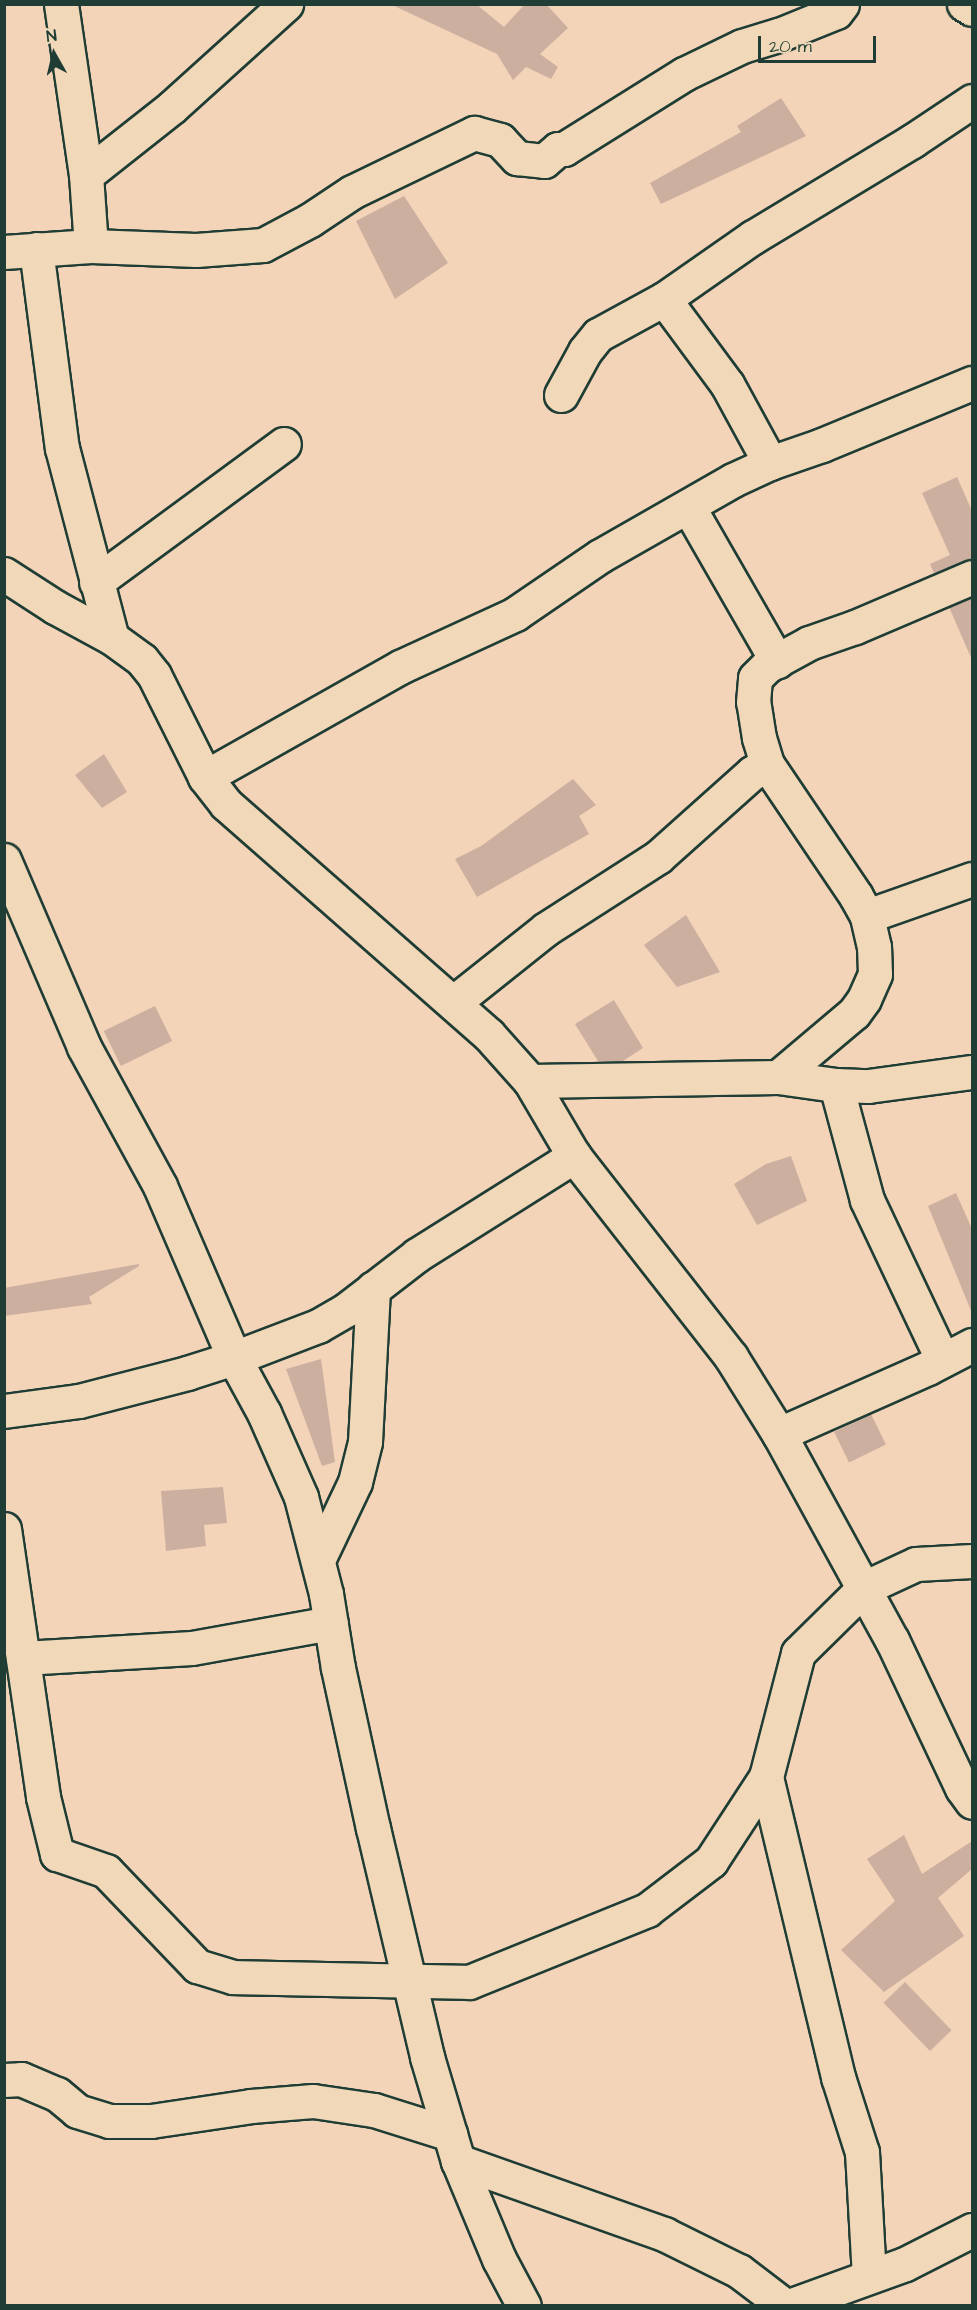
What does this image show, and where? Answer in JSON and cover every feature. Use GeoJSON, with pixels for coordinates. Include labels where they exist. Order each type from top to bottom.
{"type":"FeatureCollection","features":[{"type":"Feature","properties":{"kind":"street"},"geometry":{"type":"LineString","coordinates":[[61,4],[86,175],[91,246]]}},
{"type":"Feature","properties":{"kind":"street"},"geometry":{"type":"LineString","coordinates":[[86,175],[172,107],[286,4]]}},
{"type":"Feature","properties":{"kind":"street"},"geometry":{"type":"LineString","coordinates":[[112,638],[62,448],[20,251],[91,246],[196,250],[262,245],[310,220],[352,192],[474,133],[500,140],[517,158],[544,161],[558,149],[564,149],[684,74],[742,46],[780,35],[836,12],[843,4]]}},
{"type":"Feature","properties":{"kind":"street"},"geometry":{"type":"LineString","coordinates":[[964,4],[972,9]]}},
{"type":"Feature","properties":{"kind":"street"},"geometry":{"type":"LineString","coordinates":[[561,395],[585,351],[598,335],[664,299],[753,237],[968,111]]}},
{"type":"Feature","properties":{"kind":"street"},"geometry":{"type":"LineString","coordinates":[[664,299],[727,384],[770,463]]}},
{"type":"Feature","properties":{"kind":"street"},"geometry":{"type":"LineString","coordinates":[[205,777],[400,667],[515,614],[600,556],[689,508],[733,480],[770,463],[822,446],[972,382]]}},
{"type":"Feature","properties":{"kind":"street"},"geometry":{"type":"LineString","coordinates":[[96,582],[284,444]]}},
{"type":"Feature","properties":{"kind":"street"},"geometry":{"type":"LineString","coordinates":[[689,508],[777,661]]}},
{"type":"Feature","properties":{"kind":"street"},"geometry":{"type":"LineString","coordinates":[[4,574],[55,607],[112,638],[142,660],[154,675],[205,777],[226,804],[488,1034],[530,1081],[574,1156],[731,1357],[778,1434],[864,1588],[921,1699],[962,1788],[972,1802]]}},
{"type":"Feature","properties":{"kind":"street"},"geometry":{"type":"LineString","coordinates":[[778,1077],[854,1013],[864,999],[874,974],[874,947],[867,916],[767,764],[759,738],[752,690],[755,678],[777,661],[809,643],[855,627],[972,577]]}},
{"type":"Feature","properties":{"kind":"street"},"geometry":{"type":"LineString","coordinates":[[453,1003],[546,929],[658,856],[752,773],[767,764]]}},
{"type":"Feature","properties":{"kind":"street"},"geometry":{"type":"LineString","coordinates":[[4,860],[84,1047],[160,1186],[234,1358],[287,1463],[301,1497],[318,1560],[370,1817],[427,2057],[454,2147],[499,2259],[524,2306]]}},
{"type":"Feature","properties":{"kind":"street"},"geometry":{"type":"LineString","coordinates":[[867,916],[972,879]]}},
{"type":"Feature","properties":{"kind":"street"},"geometry":{"type":"LineString","coordinates":[[530,1081],[778,1077],[836,1085],[905,1083],[972,1072]]}},
{"type":"Feature","properties":{"kind":"street"},"geometry":{"type":"LineString","coordinates":[[836,1085],[867,1200],[942,1359]]}},
{"type":"Feature","properties":{"kind":"street"},"geometry":{"type":"LineString","coordinates":[[4,1411],[79,1401],[234,1358],[318,1326],[347,1309],[417,1255],[574,1156]]}},
{"type":"Feature","properties":{"kind":"street"},"geometry":{"type":"LineString","coordinates":[[318,1560],[355,1482],[365,1442],[374,1288]]}},
{"type":"Feature","properties":{"kind":"street"},"geometry":{"type":"LineString","coordinates":[[778,1434],[928,1368],[972,1345]]}},
{"type":"Feature","properties":{"kind":"street"},"geometry":{"type":"LineString","coordinates":[[4,1529],[43,1797],[57,1854],[106,1871],[197,1966],[233,1977],[469,1982],[647,1910],[711,1861],[766,1777],[798,1653],[864,1588],[916,1564],[972,1561]]}},
{"type":"Feature","properties":{"kind":"street"},"geometry":{"type":"LineString","coordinates":[[23,1658],[192,1648],[331,1623]]}},
{"type":"Feature","properties":{"kind":"street"},"geometry":{"type":"LineString","coordinates":[[766,1777],[838,2077],[862,2152],[869,2276]]}},
{"type":"Feature","properties":{"kind":"street"},"geometry":{"type":"LineString","coordinates":[[4,2080],[21,2079],[57,2094],[77,2111],[109,2121],[183,2118],[251,2106],[313,2101],[374,2109],[454,2147],[664,2234],[739,2271],[787,2306],[905,2264],[972,2230]]}},
{"type":"Feature","properties":{"kind":"building"},"geometry":{"type":"Polygon","coordinates":[[[390,4],[476,4],[504,27],[525,4],[546,4],[568,28],[540,54],[558,67],[551,79],[526,67],[513,80],[497,54],[390,4]]]}},
{"type":"Feature","properties":{"kind":"building"},"geometry":{"type":"Polygon","coordinates":[[[781,98],[806,136],[661,204],[650,183],[741,132],[737,126],[781,98]]]}},
{"type":"Feature","properties":{"kind":"building"},"geometry":{"type":"Polygon","coordinates":[[[404,196],[448,263],[395,299],[356,221],[404,196]]]}},
{"type":"Feature","properties":{"kind":"building"},"geometry":{"type":"Polygon","coordinates":[[[957,477],[972,511],[972,559],[934,573],[930,564],[950,555],[922,493],[957,477]]]}},
{"type":"Feature","properties":{"kind":"building"},"geometry":{"type":"Polygon","coordinates":[[[972,597],[972,660],[949,607],[972,597]]]}},
{"type":"Feature","properties":{"kind":"building"},"geometry":{"type":"Polygon","coordinates":[[[104,754],[127,792],[102,808],[75,775],[104,754]]]}},
{"type":"Feature","properties":{"kind":"building"},"geometry":{"type":"Polygon","coordinates":[[[573,779],[596,805],[579,816],[589,834],[477,897],[455,859],[481,846],[573,779]]]}},
{"type":"Feature","properties":{"kind":"building"},"geometry":{"type":"Polygon","coordinates":[[[686,915],[720,972],[677,987],[644,945],[686,915]]]}},
{"type":"Feature","properties":{"kind":"building"},"geometry":{"type":"Polygon","coordinates":[[[614,1000],[643,1048],[623,1061],[598,1061],[575,1024],[614,1000]]]}},
{"type":"Feature","properties":{"kind":"building"},"geometry":{"type":"Polygon","coordinates":[[[155,1006],[172,1041],[121,1066],[104,1031],[155,1006]]]}},
{"type":"Feature","properties":{"kind":"building"},"geometry":{"type":"Polygon","coordinates":[[[791,1156],[807,1201],[757,1225],[734,1184],[766,1164],[791,1156]]]}},
{"type":"Feature","properties":{"kind":"building"},"geometry":{"type":"Polygon","coordinates":[[[956,1193],[972,1229],[972,1313],[928,1206],[956,1193]]]}},
{"type":"Feature","properties":{"kind":"building"},"geometry":{"type":"Polygon","coordinates":[[[139,1264],[89,1297],[92,1304],[4,1316],[4,1288],[139,1264]]]}},
{"type":"Feature","properties":{"kind":"building"},"geometry":{"type":"Polygon","coordinates":[[[321,1359],[335,1462],[322,1466],[286,1369],[321,1359]]]}},
{"type":"Feature","properties":{"kind":"building"},"geometry":{"type":"Polygon","coordinates":[[[871,1414],[886,1445],[849,1463],[834,1432],[871,1414]]]}},
{"type":"Feature","properties":{"kind":"building"},"geometry":{"type":"Polygon","coordinates":[[[223,1487],[227,1523],[204,1525],[206,1546],[166,1551],[161,1491],[223,1487]]]}},
{"type":"Feature","properties":{"kind":"building"},"geometry":{"type":"Polygon","coordinates":[[[904,1835],[922,1874],[972,1841],[972,1869],[938,1898],[964,1936],[884,1992],[841,1950],[895,1901],[867,1859],[904,1835]]]}},
{"type":"Feature","properties":{"kind":"building"},"geometry":{"type":"Polygon","coordinates":[[[905,1982],[952,2030],[930,2051],[883,2003],[905,1982]]]}}]}
